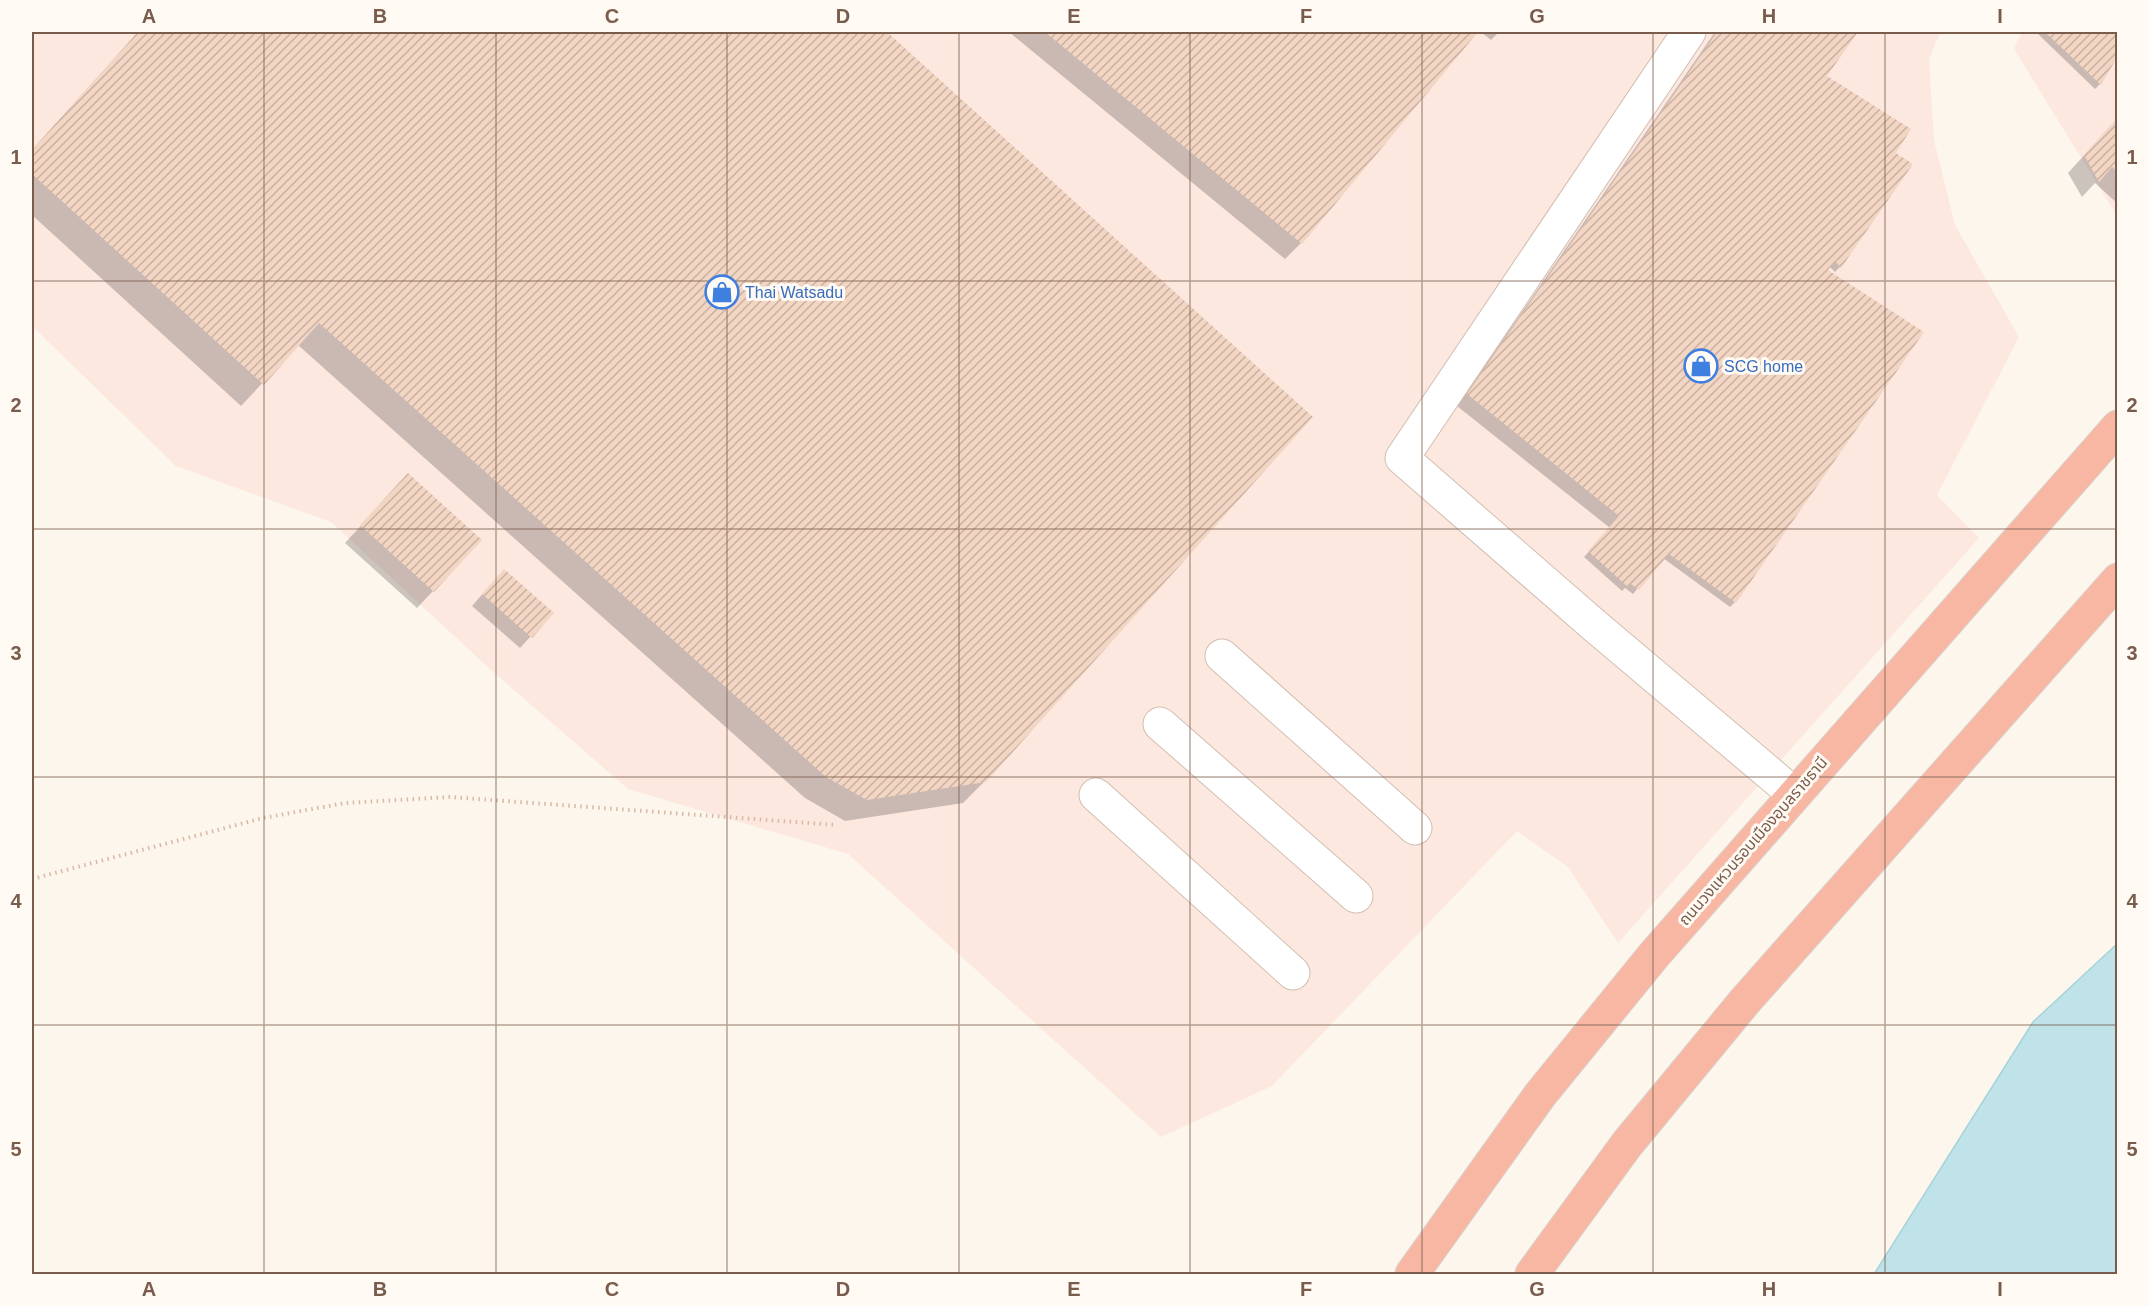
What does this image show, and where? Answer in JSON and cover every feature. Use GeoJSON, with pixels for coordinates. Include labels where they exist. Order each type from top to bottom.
{"type":"FeatureCollection","features":[{"type":"Feature","properties":{"kind":"highway","name":"ถนนวงแหวนรอบเมืองอุบลราชธานี"},"geometry":{"type":"LineString","coordinates":[[1412,1275],[1540,1095],[1654,955],[2118,427]]}},
{"type":"Feature","properties":{"kind":"highway"},"geometry":{"type":"LineString","coordinates":[[1532,1275],[1627,1144],[1745,1002],[2118,580]]}},
{"type":"Feature","properties":{"kind":"lane"},"geometry":{"type":"LineString","coordinates":[[1689,32],[1402,458],[1595,626],[1794,794]]}},
{"type":"Feature","properties":{"kind":"lane"},"geometry":{"type":"LineString","coordinates":[[1222,656],[1415,828]]}},
{"type":"Feature","properties":{"kind":"lane"},"geometry":{"type":"LineString","coordinates":[[1160,724],[1356,896]]}},
{"type":"Feature","properties":{"kind":"lane"},"geometry":{"type":"LineString","coordinates":[[1096,795],[1293,974]]}},
{"type":"Feature","properties":{"kind":"path"},"geometry":{"type":"LineString","coordinates":[[32,879],[263,818],[345,803],[450,797],[837,825]]}},
{"type":"Feature","properties":{"kind":"shaded area"},"geometry":{"type":"Polygon","coordinates":[[[32,32],[1940,32],[1929,59],[1934,140],[1955,225],[2019,337],[1937,495],[1979,538],[1618,943],[1568,867],[1517,831],[1272,1086],[1161,1137],[848,854],[628,789],[491,670],[331,522],[176,466],[32,326],[32,32]]]}},
{"type":"Feature","properties":{"kind":"shaded area"},"geometry":{"type":"Polygon","coordinates":[[[2022,32],[2117,32],[2117,216],[2014,49],[2022,32]]]}},
{"type":"Feature","properties":{"kind":"water"},"geometry":{"type":"Polygon","coordinates":[[[2117,944],[2117,1274],[1874,1274],[2033,1022],[2117,944]]]}},
{"type":"Feature","properties":{"kind":"building"},"geometry":{"type":"Polygon","coordinates":[[[138,32],[887,32],[1313,417],[986,782],[867,800],[826,777],[319,323],[264,385],[32,174],[32,150],[138,32]]]}},
{"type":"Feature","properties":{"kind":"building"},"geometry":{"type":"Polygon","coordinates":[[[1045,32],[1478,32],[1302,244],[1045,32]]]}},
{"type":"Feature","properties":{"kind":"building"},"geometry":{"type":"Polygon","coordinates":[[[1717,32],[1858,32],[1827,76],[1911,129],[1896,153],[1913,164],[1841,268],[1835,261],[1828,270],[1924,332],[1736,603],[1669,554],[1639,590],[1631,584],[1628,587],[1588,551],[1619,516],[1467,394],[1717,32]]]}},
{"type":"Feature","properties":{"kind":"building"},"geometry":{"type":"Polygon","coordinates":[[[2045,32],[2112,32],[2118,37],[2118,56],[2101,85],[2045,32]]]}},
{"type":"Feature","properties":{"kind":"building"},"geometry":{"type":"Polygon","coordinates":[[[2118,117],[2118,172],[2112,167],[2099,182],[2084,155],[2118,117]]]}},
{"type":"Feature","properties":{"kind":"building"},"geometry":{"type":"Polygon","coordinates":[[[408,473],[482,540],[434,592],[360,525],[408,473]]]}},
{"type":"Feature","properties":{"kind":"building"},"geometry":{"type":"Polygon","coordinates":[[[504,569],[554,613],[532,638],[482,594],[504,569]]]}},
{"type":"Feature","properties":{"kind":"place","name":"Thai Watsadu"},"geometry":{"type":"Point","coordinates":[722,292]}},
{"type":"Feature","properties":{"kind":"place","name":"SCG home"},"geometry":{"type":"Point","coordinates":[1701,366]}}]}
